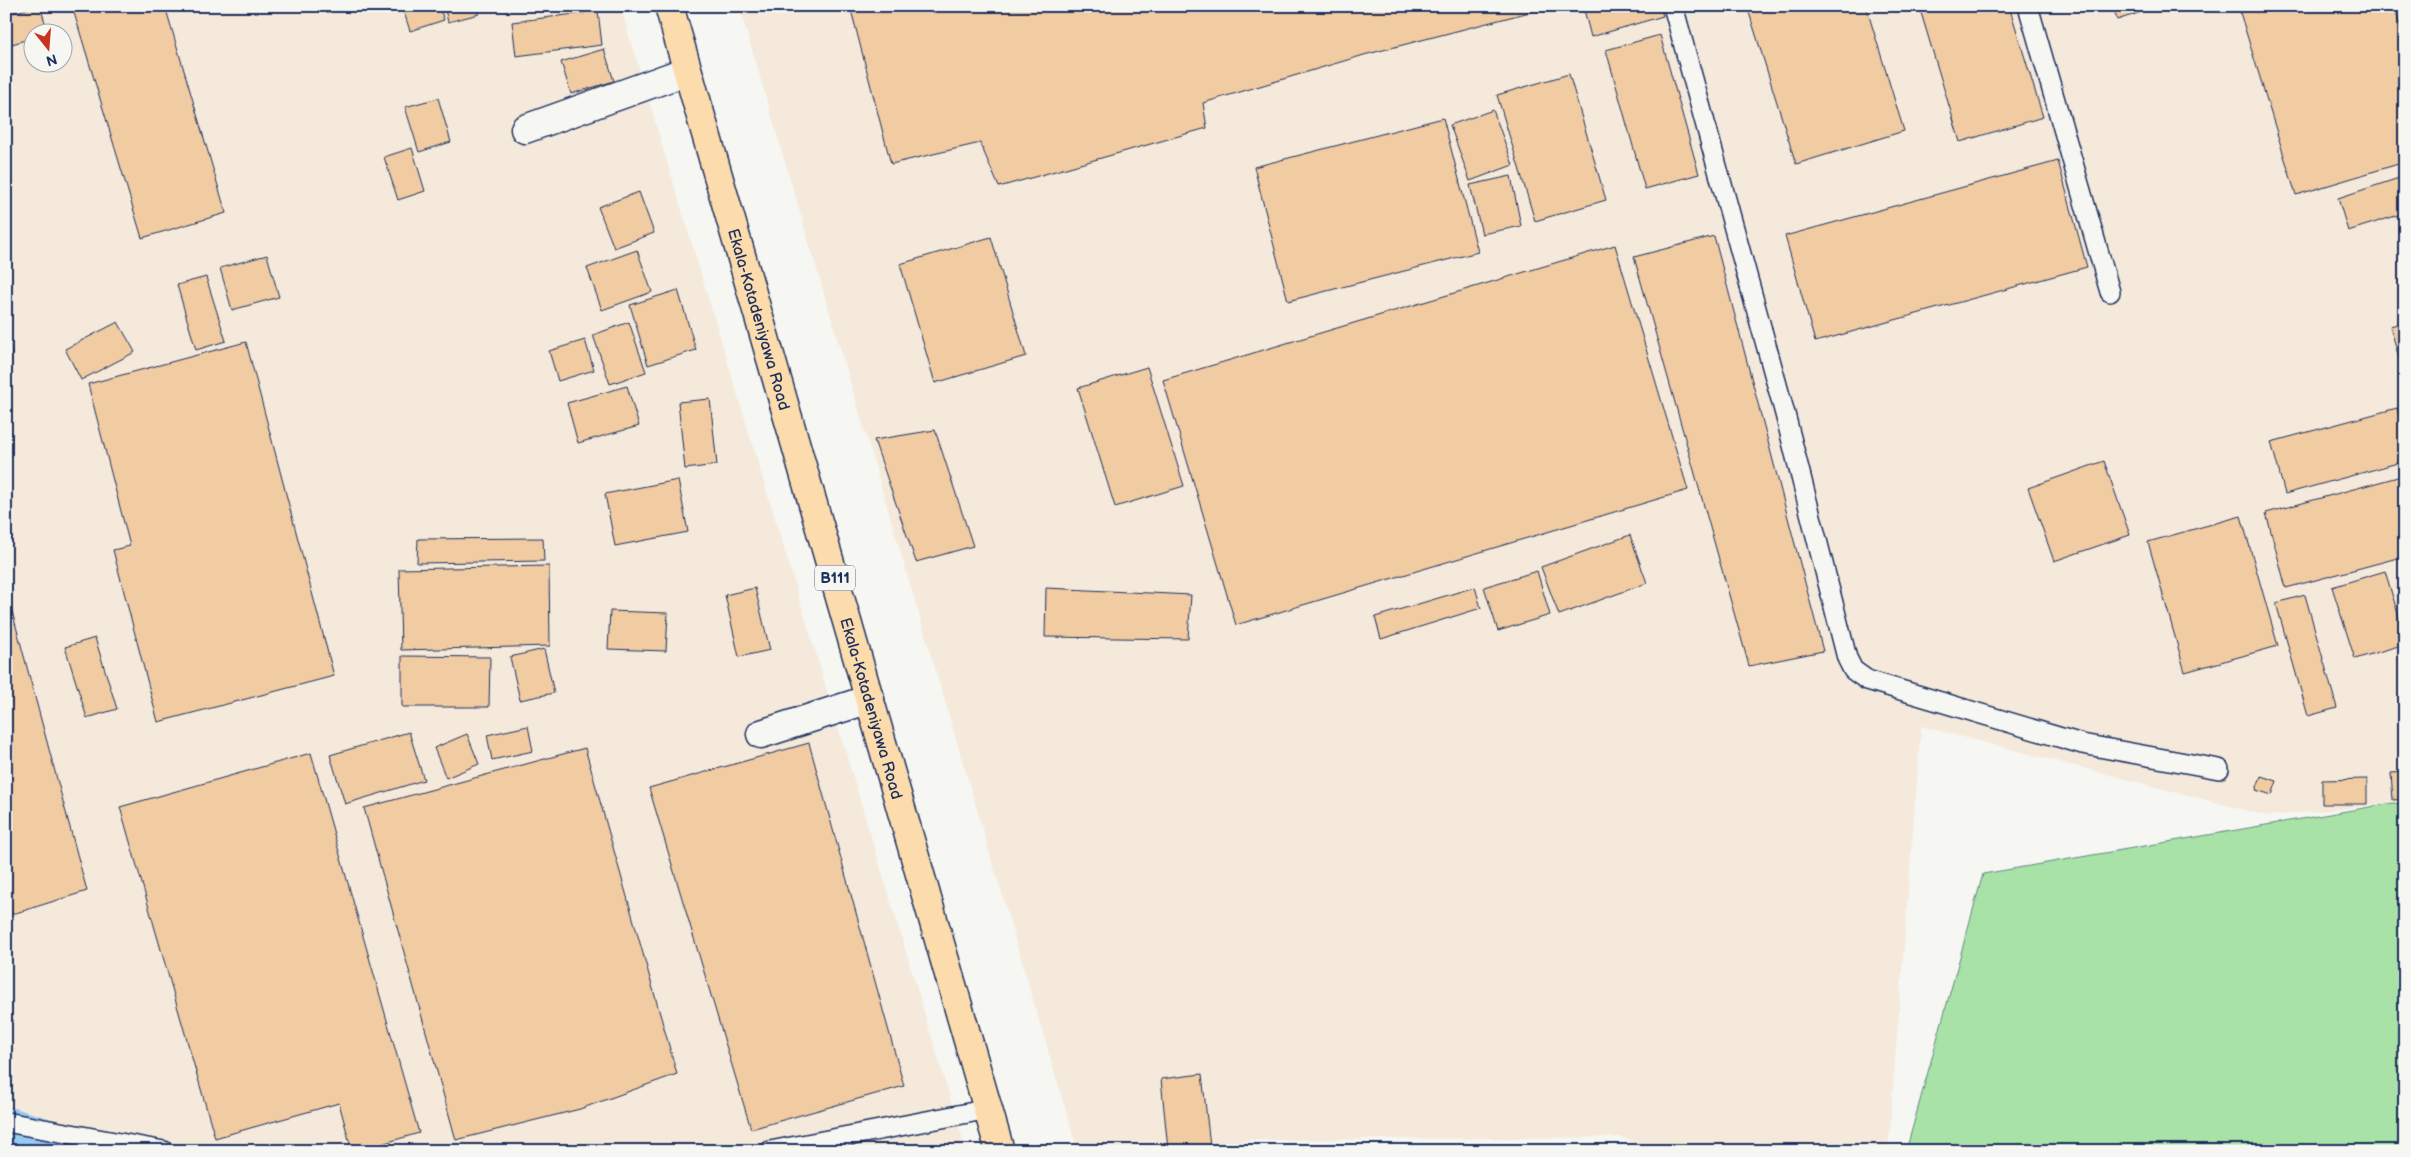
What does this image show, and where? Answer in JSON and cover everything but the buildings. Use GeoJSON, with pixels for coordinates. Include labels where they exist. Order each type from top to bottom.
{"type":"FeatureCollection","features":[{"type":"Feature","properties":{"kind":"main road","name":"Ekala-Kotadeniyawa Road"},"geometry":{"type":"LineString","coordinates":[[669,6],[1000,1151]]}},
{"type":"Feature","properties":{"kind":"street"},"geometry":{"type":"LineString","coordinates":[[525,129],[687,71]]}},
{"type":"Feature","properties":{"kind":"street"},"geometry":{"type":"LineString","coordinates":[[761,734],[870,699]]}},
{"type":"Feature","properties":{"kind":"lane"},"geometry":{"type":"LineString","coordinates":[[1673,6],[1785,414],[1847,658],[1853,670],[1867,680],[2082,744],[2219,769]]}},
{"type":"Feature","properties":{"kind":"lane"},"geometry":{"type":"LineString","coordinates":[[2028,6],[2110,292]]}},
{"type":"Feature","properties":{"kind":"lane"},"geometry":{"type":"LineString","coordinates":[[770,1151],[989,1109]]}},
{"type":"Feature","properties":{"kind":"lane"},"geometry":{"type":"LineString","coordinates":[[6,1122],[164,1151]]}},
{"type":"Feature","properties":{"kind":"shaded area"},"geometry":{"type":"Polygon","coordinates":[[[6,6],[620,6],[966,1151],[131,1151],[6,1112],[6,6]]]}},
{"type":"Feature","properties":{"kind":"shaded area"},"geometry":{"type":"Polygon","coordinates":[[[739,6],[2405,6],[2405,802],[2268,816],[1921,726],[1888,1151],[1655,1151],[1621,1137],[1252,1140],[1185,1151],[1078,1151],[739,6]]]}},
{"type":"Feature","properties":{"kind":"green space"},"geometry":{"type":"Polygon","coordinates":[[[2393,803],[2405,805],[2405,1151],[1906,1151],[1983,874],[2393,803]]]}},
{"type":"Feature","properties":{"kind":"waterway"},"geometry":{"type":"LineString","coordinates":[[6,1140],[43,1151]]}}]}
